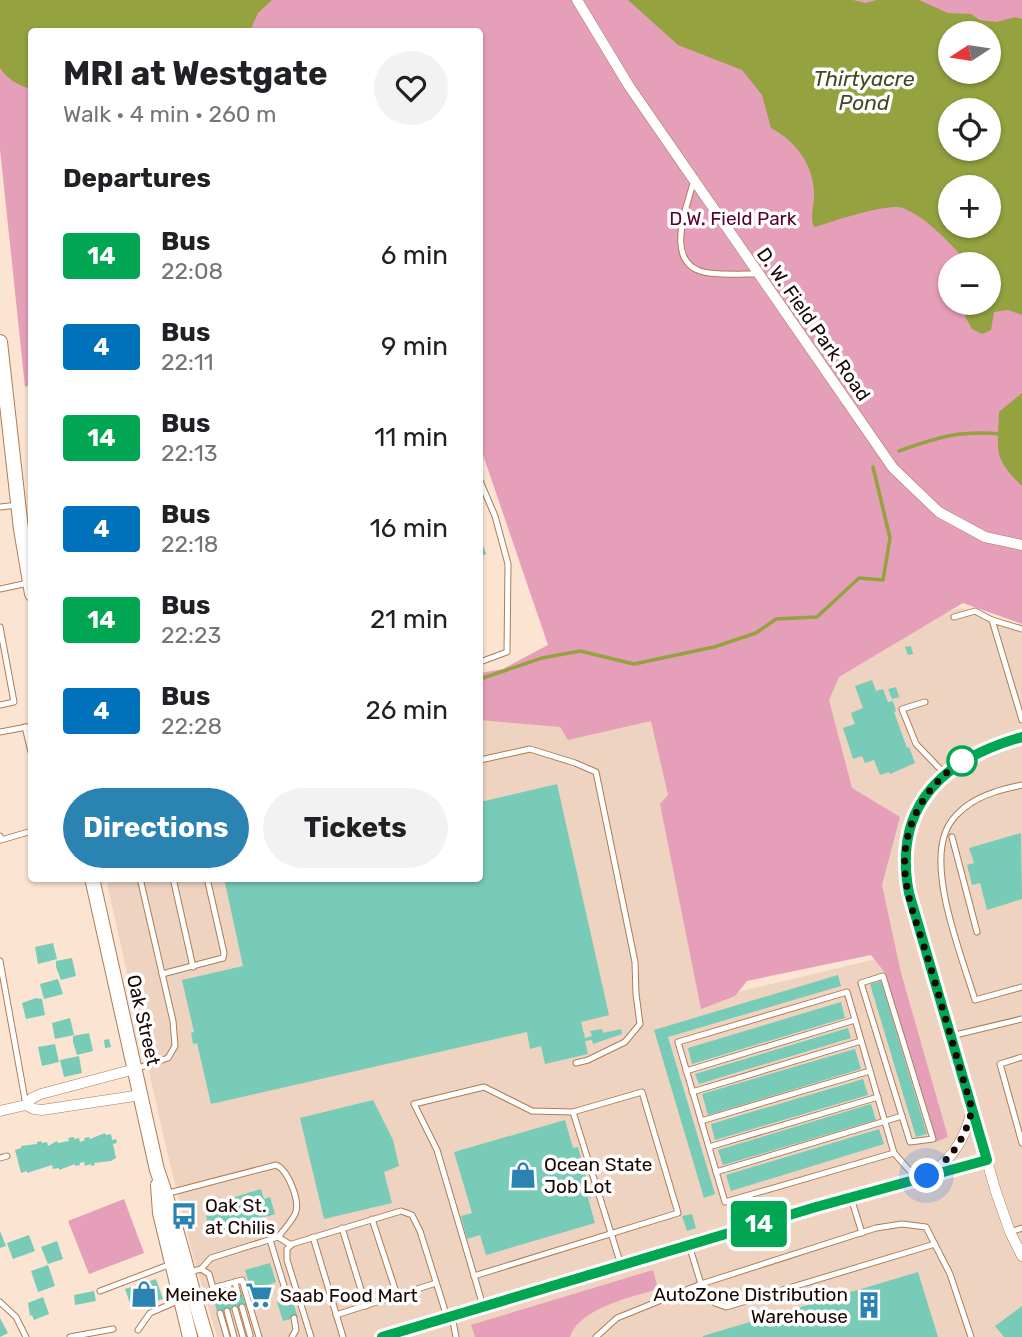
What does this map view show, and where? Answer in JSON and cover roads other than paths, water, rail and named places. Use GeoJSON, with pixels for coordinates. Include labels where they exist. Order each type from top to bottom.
{"type":"FeatureCollection","features":[{"type":"Feature","properties":{"kind":"main road"},"geometry":{"type":"LineString","coordinates":[[0,342],[18,505],[26,528],[28,552]]}},
{"type":"Feature","properties":{"kind":"main road","name":"Oak Street"},"geometry":{"type":"LineString","coordinates":[[94,882],[162,1195],[160,1213],[177,1271],[206,1337]]}},
{"type":"Feature","properties":{"kind":"main road","name":"Oak Street"},"geometry":{"type":"LineString","coordinates":[[177,1271],[180,1300],[190,1337]]}},
{"type":"Feature","properties":{"kind":"street","name":"D. W. Field Park Road"},"geometry":{"type":"LineString","coordinates":[[577,0],[629,86],[893,468],[939,512],[985,537],[1022,545]]}},
{"type":"Feature","properties":{"kind":"street"},"geometry":{"type":"LineString","coordinates":[[1022,737],[981,750],[945,774],[921,803],[905,855],[909,893],[972,1109],[1010,1232],[1022,1256]]}},
{"type":"Feature","properties":{"kind":"street"},"geometry":{"type":"LineString","coordinates":[[0,1111],[26,1105],[32,1097],[41,1094],[135,1069]]}},
{"type":"Feature","properties":{"kind":"street"},"geometry":{"type":"LineString","coordinates":[[26,1105],[34,1110],[42,1110],[141,1095]]}},
{"type":"Feature","properties":{"kind":"street"},"geometry":{"type":"LineString","coordinates":[[922,1178],[954,1152],[969,1123],[972,1109]]}},
{"type":"Feature","properties":{"kind":"street"},"geometry":{"type":"LineString","coordinates":[[382,1337],[987,1160]]}},
{"type":"Feature","properties":{"kind":"lane"},"geometry":{"type":"LineString","coordinates":[[694,180],[679,236],[681,251],[690,264],[706,273],[759,274]]}},
{"type":"Feature","properties":{"kind":"lane"},"geometry":{"type":"LineString","coordinates":[[483,488],[495,516],[508,564],[507,652],[483,661]]}},
{"type":"Feature","properties":{"kind":"lane"},"geometry":{"type":"LineString","coordinates":[[0,506],[18,505]]}},
{"type":"Feature","properties":{"kind":"lane"},"geometry":{"type":"LineString","coordinates":[[0,589],[28,588]]}},
{"type":"Feature","properties":{"kind":"lane"},"geometry":{"type":"LineString","coordinates":[[954,617],[975,611],[992,620],[1022,629]]}},
{"type":"Feature","properties":{"kind":"lane"},"geometry":{"type":"LineString","coordinates":[[992,620],[1019,700],[1022,720]]}},
{"type":"Feature","properties":{"kind":"lane"},"geometry":{"type":"LineString","coordinates":[[0,627],[15,702],[0,705]]}},
{"type":"Feature","properties":{"kind":"lane"},"geometry":{"type":"LineString","coordinates":[[925,702],[902,709],[916,744],[945,774]]}},
{"type":"Feature","properties":{"kind":"lane"},"geometry":{"type":"LineString","coordinates":[[0,732],[28,726]]}},
{"type":"Feature","properties":{"kind":"lane"},"geometry":{"type":"LineString","coordinates":[[483,759],[530,749],[596,772],[635,962],[639,1024],[625,1042],[576,1063]]}},
{"type":"Feature","properties":{"kind":"lane"},"geometry":{"type":"LineString","coordinates":[[1022,785],[987,794],[957,815],[946,831],[941,856],[943,892],[975,1000],[1022,987]]}},
{"type":"Feature","properties":{"kind":"lane"},"geometry":{"type":"LineString","coordinates":[[0,839],[28,832]]}},
{"type":"Feature","properties":{"kind":"lane"},"geometry":{"type":"LineString","coordinates":[[952,837],[977,932]]}},
{"type":"Feature","properties":{"kind":"lane"},"geometry":{"type":"LineString","coordinates":[[135,1069],[168,1058],[175,1046],[173,1020],[140,882]]}},
{"type":"Feature","properties":{"kind":"lane"},"geometry":{"type":"LineString","coordinates":[[174,882],[193,967]]}},
{"type":"Feature","properties":{"kind":"lane"},"geometry":{"type":"LineString","coordinates":[[162,974],[223,958],[208,882]]}},
{"type":"Feature","properties":{"kind":"lane"},"geometry":{"type":"LineString","coordinates":[[0,961],[26,1105]]}},
{"type":"Feature","properties":{"kind":"lane"},"geometry":{"type":"LineString","coordinates":[[862,983],[910,1142],[933,1139],[883,976],[862,983],[847,992],[678,1042],[725,1202],[894,1153]]}},
{"type":"Feature","properties":{"kind":"lane"},"geometry":{"type":"LineString","coordinates":[[847,992],[894,1153],[922,1178]]}},
{"type":"Feature","properties":{"kind":"lane"},"geometry":{"type":"LineString","coordinates":[[951,1037],[1022,1019]]}},
{"type":"Feature","properties":{"kind":"lane"},"geometry":{"type":"LineString","coordinates":[[686,1071],[855,1020]]}},
{"type":"Feature","properties":{"kind":"lane"},"geometry":{"type":"LineString","coordinates":[[692,1092],[861,1041]]}},
{"type":"Feature","properties":{"kind":"lane"},"geometry":{"type":"LineString","coordinates":[[1022,1057],[1000,1063],[1022,1143]]}},
{"type":"Feature","properties":{"kind":"lane"},"geometry":{"type":"LineString","coordinates":[[701,1121],[870,1071]]}},
{"type":"Feature","properties":{"kind":"lane"},"geometry":{"type":"LineString","coordinates":[[474,1276],[678,1213],[642,1091],[573,1112],[532,1111],[484,1087],[414,1104],[437,1150],[474,1276],[483,1306]]}},
{"type":"Feature","properties":{"kind":"lane"},"geometry":{"type":"LineString","coordinates":[[709,1147],[878,1097]]}},
{"type":"Feature","properties":{"kind":"lane"},"geometry":{"type":"LineString","coordinates":[[573,1112],[621,1265]]}},
{"type":"Feature","properties":{"kind":"lane"},"geometry":{"type":"LineString","coordinates":[[716,1172],[902,1116]]}},
{"type":"Feature","properties":{"kind":"lane"},"geometry":{"type":"LineString","coordinates":[[162,1195],[276,1164],[289,1175],[297,1208],[278,1237],[211,1258],[201,1269]]}},
{"type":"Feature","properties":{"kind":"lane"},"geometry":{"type":"LineString","coordinates":[[851,1198],[862,1233]]}},
{"type":"Feature","properties":{"kind":"lane"},"geometry":{"type":"LineString","coordinates":[[312,1337],[287,1260],[287,1249],[313,1237],[401,1210],[412,1215],[456,1337]]}},
{"type":"Feature","properties":{"kind":"lane"},"geometry":{"type":"LineString","coordinates":[[372,1219],[397,1295]]}},
{"type":"Feature","properties":{"kind":"lane"},"geometry":{"type":"LineString","coordinates":[[596,1337],[617,1318],[701,1284],[862,1233],[902,1224],[926,1227],[950,1274],[971,1337]]}},
{"type":"Feature","properties":{"kind":"lane"},"geometry":{"type":"LineString","coordinates":[[342,1228],[366,1306]]}},
{"type":"Feature","properties":{"kind":"lane"},"geometry":{"type":"LineString","coordinates":[[1010,1232],[1022,1228]]}},
{"type":"Feature","properties":{"kind":"lane"},"geometry":{"type":"LineString","coordinates":[[278,1237],[291,1245]]}},
{"type":"Feature","properties":{"kind":"lane"},"geometry":{"type":"LineString","coordinates":[[313,1237],[343,1337]]}},
{"type":"Feature","properties":{"kind":"lane"},"geometry":{"type":"LineString","coordinates":[[270,1240],[285,1289]]}},
{"type":"Feature","properties":{"kind":"lane"},"geometry":{"type":"LineString","coordinates":[[689,1245],[701,1284],[715,1303],[726,1307],[935,1244]]}},
{"type":"Feature","properties":{"kind":"lane"},"geometry":{"type":"LineString","coordinates":[[100,1291],[177,1271],[201,1269],[209,1274],[220,1299]]}},
{"type":"Feature","properties":{"kind":"lane"},"geometry":{"type":"LineString","coordinates":[[216,1287],[242,1280],[259,1334],[245,1336],[239,1308]]}},
{"type":"Feature","properties":{"kind":"lane"},"geometry":{"type":"LineString","coordinates":[[231,1283],[235,1295]]}},
{"type":"Feature","properties":{"kind":"lane"},"geometry":{"type":"LineString","coordinates":[[336,1315],[436,1283]]}},
{"type":"Feature","properties":{"kind":"lane"},"geometry":{"type":"LineString","coordinates":[[138,1330],[150,1313],[180,1300]]}},
{"type":"Feature","properties":{"kind":"lane"},"geometry":{"type":"LineString","coordinates":[[0,1302],[16,1317],[26,1337]]}},
{"type":"Feature","properties":{"kind":"lane"},"geometry":{"type":"LineString","coordinates":[[227,1337],[224,1312],[234,1337]]}},
{"type":"Feature","properties":{"kind":"lane"},"geometry":{"type":"LineString","coordinates":[[292,1337],[296,1330],[293,1318]]}},
{"type":"Feature","properties":{"kind":"lane"},"geometry":{"type":"LineString","coordinates":[[70,1337],[113,1329]]}},
{"type":"Feature","properties":{"kind":"lane"},"geometry":{"type":"LineString","coordinates":[[604,1329],[608,1337]]}},
{"type":"Feature","properties":{"kind":"water"},"geometry":{"type":"Polygon","coordinates":[[[0,0],[272,0],[258,13],[251,28],[28,28],[28,88],[14,82],[0,68],[0,0]]]}},
{"type":"Feature","properties":{"kind":"water","name":"Thirtyacre Pond"},"geometry":{"type":"Polygon","coordinates":[[[628,0],[853,0],[865,3],[877,0],[919,0],[948,13],[971,14],[980,20],[988,21],[938,21],[938,84],[1001,84],[1001,21],[1015,17],[1022,19],[1022,315],[1008,310],[1001,311],[1001,252],[958,252],[944,238],[1001,238],[1001,175],[938,175],[938,233],[913,213],[896,207],[873,210],[814,227],[814,189],[808,167],[797,149],[771,128],[762,95],[742,70],[678,45],[628,0]]]}},
{"type":"Feature","properties":{"kind":"water","name":"Thirtyacre Pond"},"geometry":{"type":"Polygon","coordinates":[[[994,315],[991,330],[982,334],[972,329],[965,316],[994,315]]]}},
{"type":"Feature","properties":{"kind":"water"},"geometry":{"type":"Polygon","coordinates":[[[1022,393],[1022,486],[1001,460],[998,445],[999,412],[1022,393]]]}},
{"type":"Feature","properties":{"kind":"waterway"},"geometry":{"type":"LineString","coordinates":[[899,451],[949,436],[1002,434]]}},
{"type":"Feature","properties":{"kind":"waterway"},"geometry":{"type":"LineString","coordinates":[[483,678],[542,658],[580,651],[634,664],[714,647],[756,633],[776,619],[817,617],[859,578],[883,580],[890,538],[873,467]]}},
{"type":"Feature","properties":{"kind":"place","name":"Ocean State Job Lot"},"geometry":{"type":"Point","coordinates":[523,1175]}},
{"type":"Feature","properties":{"kind":"place","name":"Oak St. at Chilis"},"geometry":{"type":"Point","coordinates":[184,1216]}},
{"type":"Feature","properties":{"kind":"place","name":"Meineke"},"geometry":{"type":"Point","coordinates":[144,1294]}},
{"type":"Feature","properties":{"kind":"place","name":"Saab Food Mart"},"geometry":{"type":"Point","coordinates":[259,1295]}},
{"type":"Feature","properties":{"kind":"place","name":"AutoZone Distribution Warehouse"},"geometry":{"type":"Point","coordinates":[869,1305]}},
{"type":"Feature","properties":{"kind":"park label","name":"D.W. Field Park"},"geometry":{"type":"Point","coordinates":[733,218]}}]}
